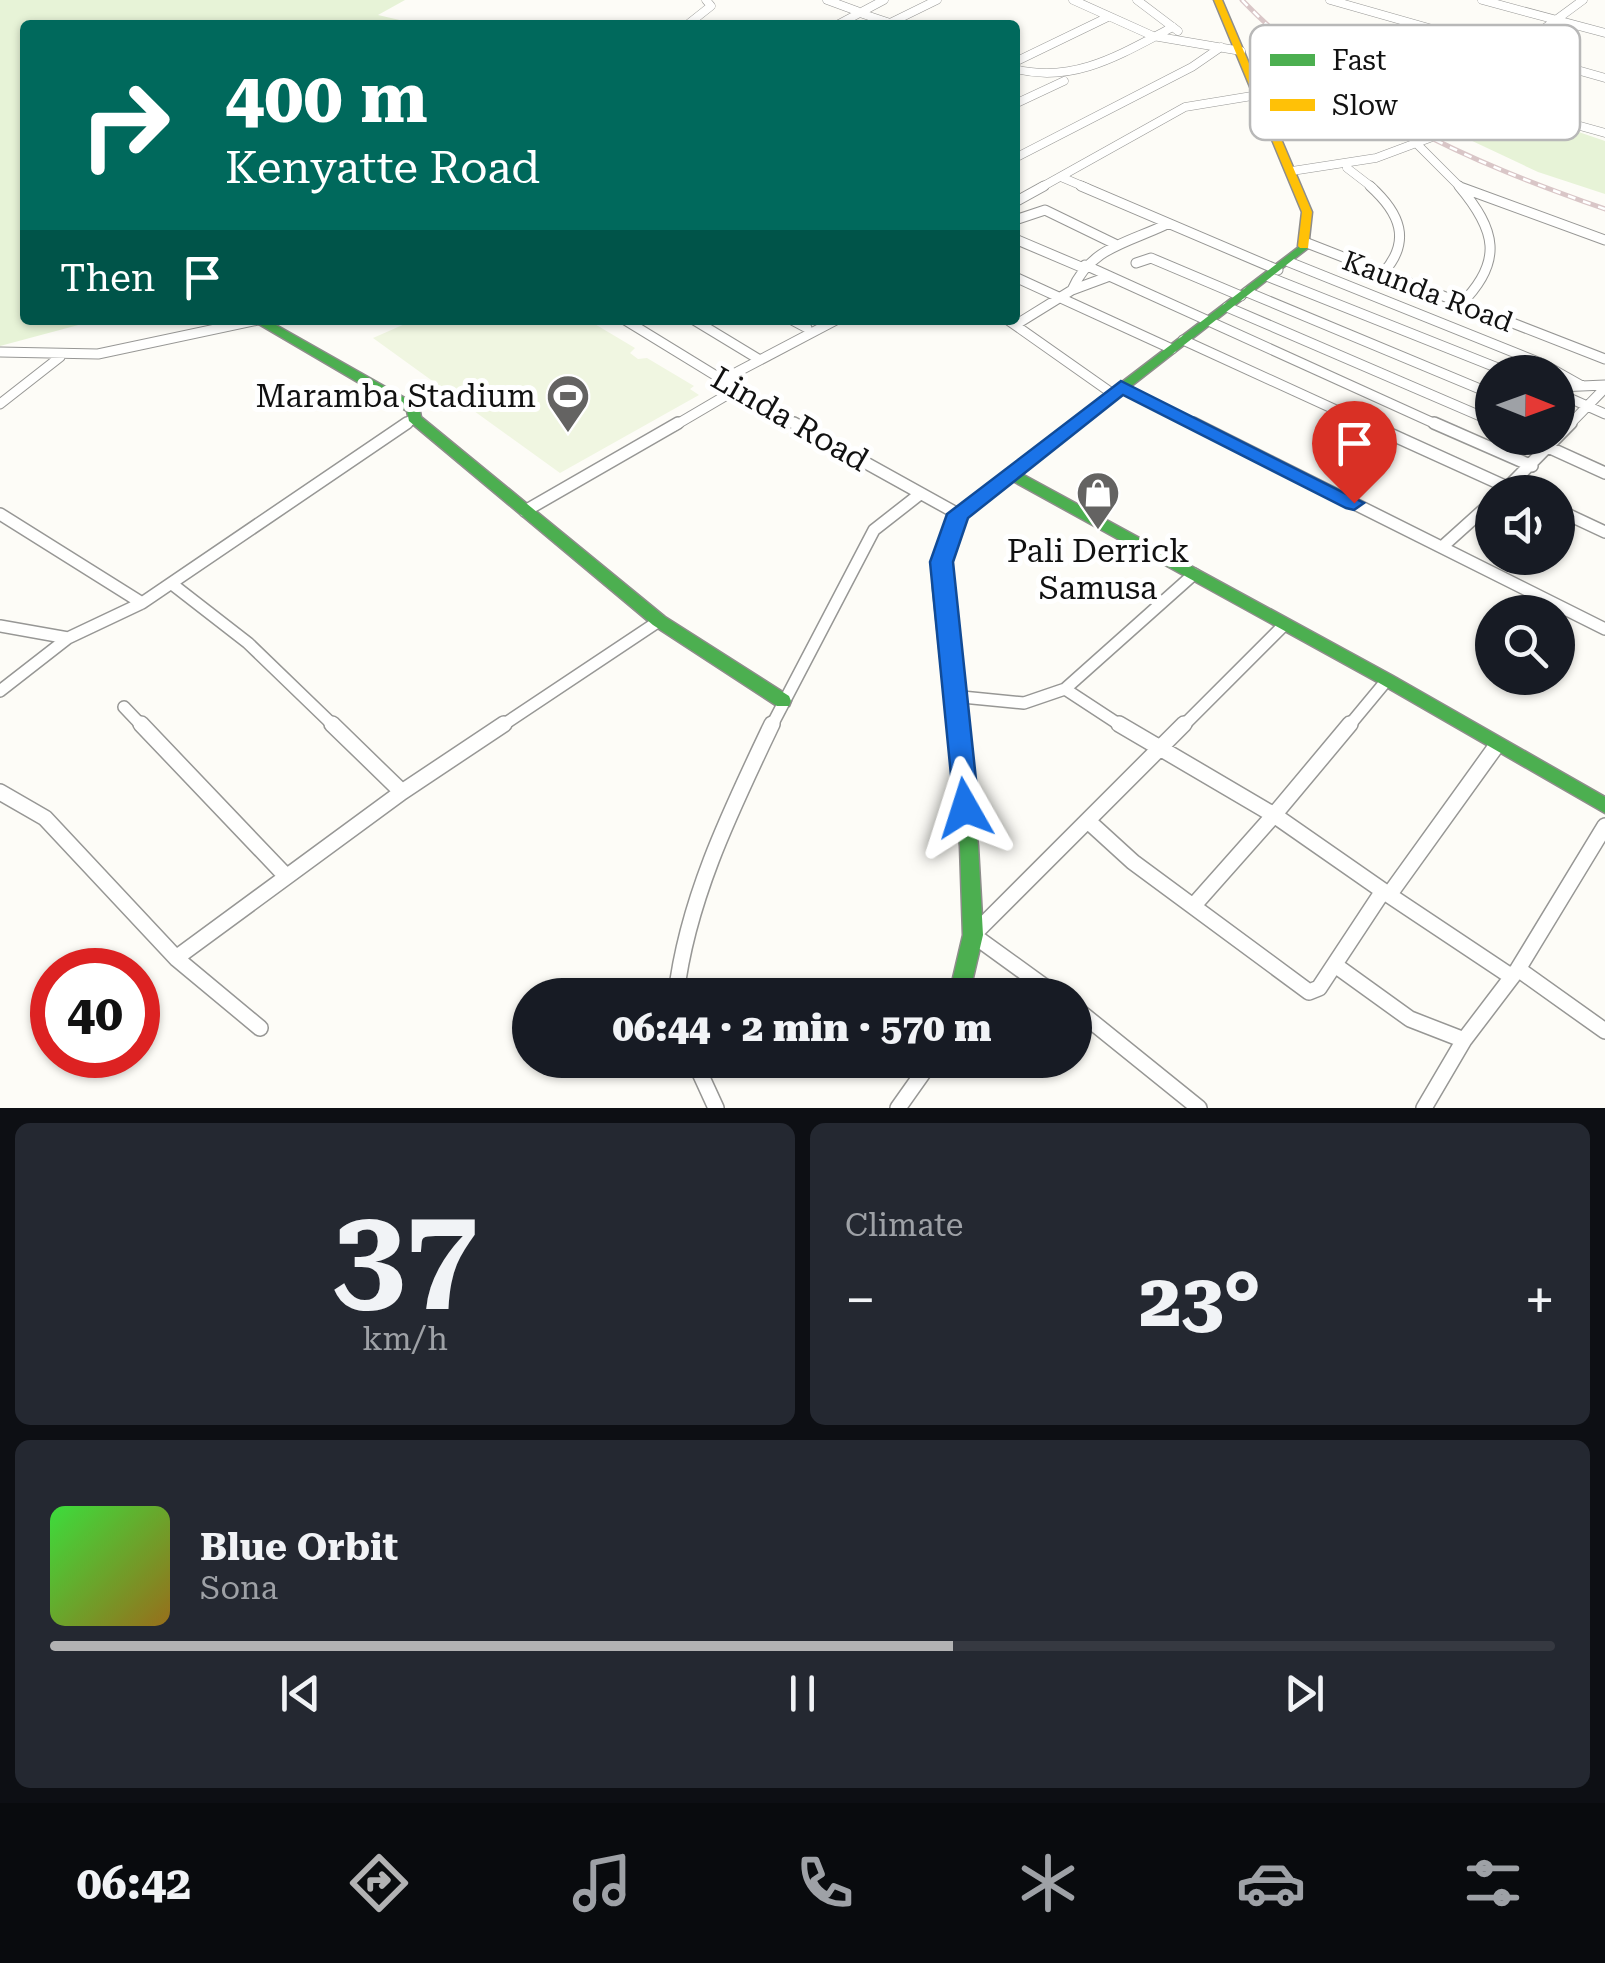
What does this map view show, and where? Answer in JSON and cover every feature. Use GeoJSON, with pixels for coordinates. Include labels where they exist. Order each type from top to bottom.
{"type":"FeatureCollection","features":[{"type":"Feature","properties":{"kind":"street"},"geometry":{"type":"LineString","coordinates":[[693,20],[710,6],[706,0]]}},
{"type":"Feature","properties":{"kind":"street"},"geometry":{"type":"LineString","coordinates":[[827,0],[880,20]]}},
{"type":"Feature","properties":{"kind":"street"},"geometry":{"type":"LineString","coordinates":[[847,20],[884,0]]}},
{"type":"Feature","properties":{"kind":"street"},"geometry":{"type":"LineString","coordinates":[[900,20],[937,0]]}},
{"type":"Feature","properties":{"kind":"street"},"geometry":{"type":"LineString","coordinates":[[1073,0],[1153,36],[1241,51]]}},
{"type":"Feature","properties":{"kind":"street"},"geometry":{"type":"LineString","coordinates":[[1137,0],[1192,40]]}},
{"type":"Feature","properties":{"kind":"street"},"geometry":{"type":"LineString","coordinates":[[1218,0],[1250,74]]}},
{"type":"Feature","properties":{"kind":"street"},"geometry":{"type":"LineString","coordinates":[[1330,0],[1413,25]]}},
{"type":"Feature","properties":{"kind":"street"},"geometry":{"type":"LineString","coordinates":[[1482,0],[1574,25]]}},
{"type":"Feature","properties":{"kind":"street"},"geometry":{"type":"LineString","coordinates":[[1548,25],[1583,0]]}},
{"type":"Feature","properties":{"kind":"street"},"geometry":{"type":"LineString","coordinates":[[1020,60],[1108,17]]}},
{"type":"Feature","properties":{"kind":"street"},"geometry":{"type":"LineString","coordinates":[[1580,26],[1605,33]]}},
{"type":"Feature","properties":{"kind":"street"},"geometry":{"type":"LineString","coordinates":[[1020,102],[1172,28]]}},
{"type":"Feature","properties":{"kind":"street"},"geometry":{"type":"LineString","coordinates":[[1020,155],[1192,67],[1220,47]]}},
{"type":"Feature","properties":{"kind":"street"},"geometry":{"type":"LineString","coordinates":[[1020,70],[1053,78],[1072,76]]}},
{"type":"Feature","properties":{"kind":"street"},"geometry":{"type":"LineString","coordinates":[[1580,72],[1605,78]]}},
{"type":"Feature","properties":{"kind":"street"},"geometry":{"type":"LineString","coordinates":[[1020,199],[1185,107],[1250,96]]}},
{"type":"Feature","properties":{"kind":"street"},"geometry":{"type":"LineString","coordinates":[[1580,126],[1605,133]]}},
{"type":"Feature","properties":{"kind":"street"},"geometry":{"type":"LineString","coordinates":[[963,978],[973,935],[969,846],[941,562],[958,514],[1279,270],[1307,243],[1307,212],[1278,140]]}},
{"type":"Feature","properties":{"kind":"street"},"geometry":{"type":"LineString","coordinates":[[1292,172],[1348,168],[1430,140]]}},
{"type":"Feature","properties":{"kind":"street"},"geometry":{"type":"LineString","coordinates":[[1418,145],[1460,187],[1489,230],[1492,260],[1485,283],[1461,304]]}},
{"type":"Feature","properties":{"kind":"street"},"geometry":{"type":"LineString","coordinates":[[1348,168],[1382,194],[1402,226],[1402,248],[1383,274]]}},
{"type":"Feature","properties":{"kind":"street"},"geometry":{"type":"LineString","coordinates":[[1061,177],[1165,226],[1556,369],[1582,386]]}},
{"type":"Feature","properties":{"kind":"street"},"geometry":{"type":"LineString","coordinates":[[1460,187],[1605,240]]}},
{"type":"Feature","properties":{"kind":"street"},"geometry":{"type":"LineString","coordinates":[[1020,217],[1034,210],[1046,210],[1116,244]]}},
{"type":"Feature","properties":{"kind":"street"},"geometry":{"type":"LineString","coordinates":[[1072,290],[1083,266],[1116,244],[1165,226]]}},
{"type":"Feature","properties":{"kind":"street"},"geometry":{"type":"LineString","coordinates":[[1020,242],[1083,266],[1532,466]]}},
{"type":"Feature","properties":{"kind":"street","name":"Kaunda Road"},"geometry":{"type":"LineString","coordinates":[[1307,243],[1605,359]]}},
{"type":"Feature","properties":{"kind":"street"},"geometry":{"type":"LineString","coordinates":[[1136,263],[1151,258],[1475,387]]}},
{"type":"Feature","properties":{"kind":"street"},"geometry":{"type":"LineString","coordinates":[[1279,270],[1475,357]]}},
{"type":"Feature","properties":{"kind":"street"},"geometry":{"type":"LineString","coordinates":[[1020,319],[1072,290],[1107,277]]}},
{"type":"Feature","properties":{"kind":"street"},"geometry":{"type":"LineString","coordinates":[[1020,280],[1475,476]]}},
{"type":"Feature","properties":{"kind":"street"},"geometry":{"type":"LineString","coordinates":[[1228,307],[1475,414]]}},
{"type":"Feature","properties":{"kind":"street"},"geometry":{"type":"LineString","coordinates":[[0,352],[60,357],[138,350],[238,325]]}},
{"type":"Feature","properties":{"kind":"street"},"geometry":{"type":"LineString","coordinates":[[267,325],[414,409],[414,418],[660,621],[783,701]]}},
{"type":"Feature","properties":{"kind":"street","name":"Linda Road"},"geometry":{"type":"LineString","coordinates":[[633,325],[737,389],[958,514]]}},
{"type":"Feature","properties":{"kind":"street"},"geometry":{"type":"LineString","coordinates":[[702,325],[760,360]]}},
{"type":"Feature","properties":{"kind":"street"},"geometry":{"type":"LineString","coordinates":[[801,325],[806,328]]}},
{"type":"Feature","properties":{"kind":"street"},"geometry":{"type":"LineString","coordinates":[[767,349],[812,325]]}},
{"type":"Feature","properties":{"kind":"street"},"geometry":{"type":"LineString","coordinates":[[722,380],[826,325]]}},
{"type":"Feature","properties":{"kind":"street"},"geometry":{"type":"LineString","coordinates":[[1018,325],[1117,390],[1605,630]]}},
{"type":"Feature","properties":{"kind":"street"},"geometry":{"type":"LineString","coordinates":[[0,404],[60,357]]}},
{"type":"Feature","properties":{"kind":"street"},"geometry":{"type":"LineString","coordinates":[[1575,387],[1605,386]]}},
{"type":"Feature","properties":{"kind":"street"},"geometry":{"type":"LineString","coordinates":[[1575,414],[1605,386]]}},
{"type":"Feature","properties":{"kind":"street"},"geometry":{"type":"LineString","coordinates":[[524,512],[737,389]]}},
{"type":"Feature","properties":{"kind":"street"},"geometry":{"type":"LineString","coordinates":[[1575,399],[1605,414]]}},
{"type":"Feature","properties":{"kind":"street"},"geometry":{"type":"LineString","coordinates":[[0,691],[68,638],[142,603],[172,584],[414,418]]}},
{"type":"Feature","properties":{"kind":"street"},"geometry":{"type":"LineString","coordinates":[[1524,475],[1541,455]]}},
{"type":"Feature","properties":{"kind":"street"},"geometry":{"type":"LineString","coordinates":[[1568,455],[1605,472]]}},
{"type":"Feature","properties":{"kind":"street"},"geometry":{"type":"LineString","coordinates":[[1009,474],[1387,680],[1605,806]]}},
{"type":"Feature","properties":{"kind":"street"},"geometry":{"type":"LineString","coordinates":[[678,978],[682,944],[734,803],[783,701],[874,530],[920,494]]}},
{"type":"Feature","properties":{"kind":"street"},"geometry":{"type":"LineString","coordinates":[[0,514],[142,603]]}},
{"type":"Feature","properties":{"kind":"street"},"geometry":{"type":"LineString","coordinates":[[1442,547],[1475,517]]}},
{"type":"Feature","properties":{"kind":"street"},"geometry":{"type":"LineString","coordinates":[[1575,518],[1605,532]]}},
{"type":"Feature","properties":{"kind":"street"},"geometry":{"type":"LineString","coordinates":[[952,696],[1024,703],[1065,689],[1194,574]]}},
{"type":"Feature","properties":{"kind":"street"},"geometry":{"type":"LineString","coordinates":[[172,584],[248,643],[402,792]]}},
{"type":"Feature","properties":{"kind":"street"},"geometry":{"type":"LineString","coordinates":[[176,958],[402,792],[660,621]]}},
{"type":"Feature","properties":{"kind":"street"},"geometry":{"type":"LineString","coordinates":[[973,935],[1284,625]]}},
{"type":"Feature","properties":{"kind":"street"},"geometry":{"type":"LineString","coordinates":[[0,626],[68,638]]}},
{"type":"Feature","properties":{"kind":"street"},"geometry":{"type":"LineString","coordinates":[[1195,904],[1387,680]]}},
{"type":"Feature","properties":{"kind":"street"},"geometry":{"type":"LineString","coordinates":[[1065,689],[1160,752],[1274,815],[1386,893],[1605,1031]]}},
{"type":"Feature","properties":{"kind":"street"},"geometry":{"type":"LineString","coordinates":[[124,707],[285,875]]}},
{"type":"Feature","properties":{"kind":"street"},"geometry":{"type":"LineString","coordinates":[[1088,821],[1133,862],[1195,904],[1309,992],[1319,988],[1498,745]]}},
{"type":"Feature","properties":{"kind":"street"},"geometry":{"type":"LineString","coordinates":[[0,792],[32,808],[91,864],[176,958],[260,1028]]}},
{"type":"Feature","properties":{"kind":"street"},"geometry":{"type":"LineString","coordinates":[[1424,1108],[1464,1040],[1515,973],[1605,826]]}},
{"type":"Feature","properties":{"kind":"street"},"geometry":{"type":"LineString","coordinates":[[973,935],[1032,978]]}},
{"type":"Feature","properties":{"kind":"street"},"geometry":{"type":"LineString","coordinates":[[1335,965],[1410,1020],[1464,1040]]}},
{"type":"Feature","properties":{"kind":"street"},"geometry":{"type":"LineString","coordinates":[[1092,1022],[1199,1108]]}},
{"type":"Feature","properties":{"kind":"street"},"geometry":{"type":"LineString","coordinates":[[702,1078],[716,1108]]}},
{"type":"Feature","properties":{"kind":"street"},"geometry":{"type":"LineString","coordinates":[[898,1108],[919,1078]]}},
{"type":"Feature","properties":{"kind":"green space"},"geometry":{"type":"Polygon","coordinates":[[[0,0],[405,0],[378,15],[400,20],[20,20],[20,325],[78,325],[0,346],[0,0]]]}},
{"type":"Feature","properties":{"kind":"green space"},"geometry":{"type":"Polygon","coordinates":[[[1580,132],[1605,141],[1605,194],[1538,172],[1470,140],[1580,140],[1580,132]]]}},
{"type":"Feature","properties":{"kind":"green space","name":"Maramba Stadium"},"geometry":{"type":"Polygon","coordinates":[[[403,325],[596,325],[635,348],[630,353],[638,359],[647,358],[694,386],[690,389],[699,395],[560,473],[373,338],[403,325]]]}},
{"type":"Feature","properties":{"kind":"railway"},"geometry":{"type":"LineString","coordinates":[[1242,0],[1268,25]]}},
{"type":"Feature","properties":{"kind":"railway"},"geometry":{"type":"LineString","coordinates":[[1436,140],[1605,209]]}},
{"type":"Feature","properties":{"kind":"traffic: fast"},"geometry":{"type":"LineString","coordinates":[[963,978],[973,935],[969,846],[941,588],[941,562],[958,514],[1304,246]]}},
{"type":"Feature","properties":{"kind":"traffic: fast"},"geometry":{"type":"LineString","coordinates":[[267,325],[414,409],[414,418],[659,621],[783,701]]}},
{"type":"Feature","properties":{"kind":"traffic: fast"},"geometry":{"type":"LineString","coordinates":[[1009,473],[1387,680],[1605,806]]}},
{"type":"Feature","properties":{"kind":"traffic: slow"},"geometry":{"type":"LineString","coordinates":[[1218,0],[1250,76]]}},
{"type":"Feature","properties":{"kind":"traffic: slow"},"geometry":{"type":"LineString","coordinates":[[1277,140],[1307,212],[1304,246]]}},
{"type":"Feature","properties":{"kind":"place","name":"Maramba Stadium"},"geometry":{"type":"Point","coordinates":[568,434]}},
{"type":"Feature","properties":{"kind":"place","name":"Pali Derrick Samusa"},"geometry":{"type":"Point","coordinates":[1098,531]}},
{"type":"Feature","properties":{"kind":"route"},"geometry":{"type":"LineString","coordinates":[[965,808],[941,562],[958,514],[1009,474],[1121,387],[1354,503]]}}]}
